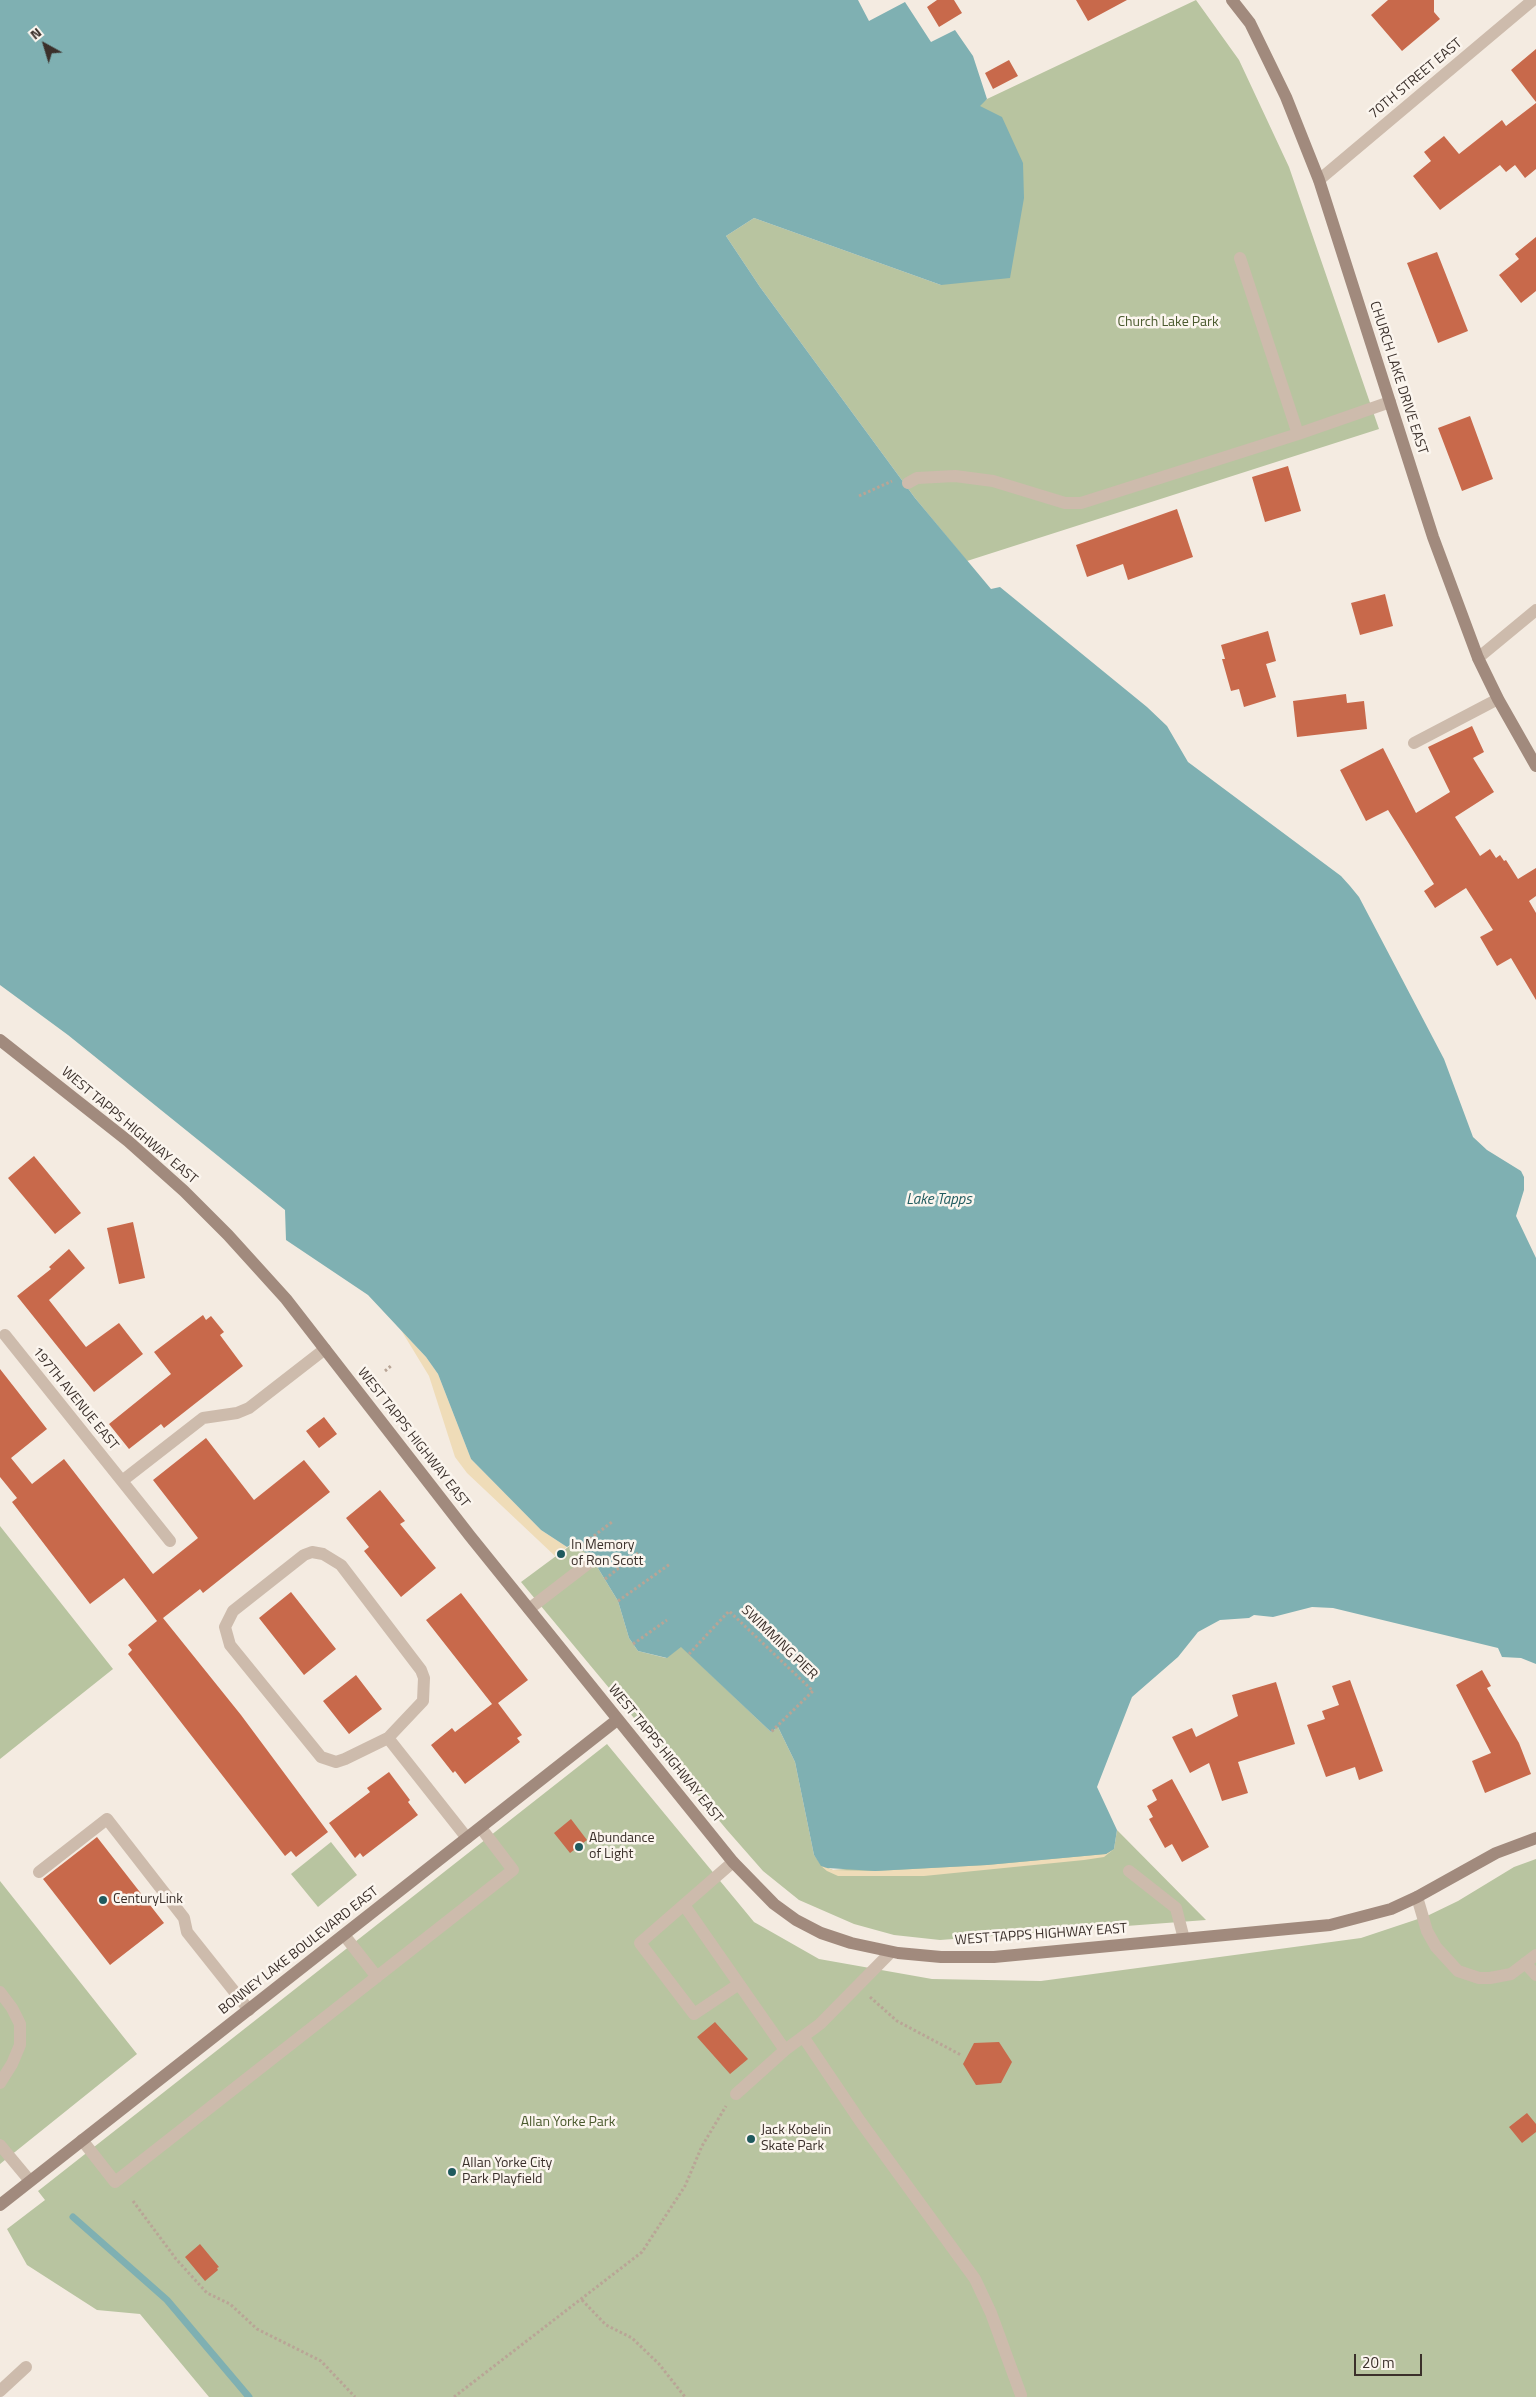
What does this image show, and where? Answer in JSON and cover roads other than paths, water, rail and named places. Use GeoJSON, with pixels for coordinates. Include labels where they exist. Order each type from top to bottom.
{"type":"FeatureCollection","features":[{"type":"Feature","properties":{"kind":"street","name":"CHURCH LAKE DRIVE EAST"},"geometry":{"type":"LineString","coordinates":[[1232,0],[1250,24],[1286,97],[1319,180],[1433,537],[1478,658],[1498,699],[1536,766]]}},
{"type":"Feature","properties":{"kind":"street","name":"70TH STREET EAST"},"geometry":{"type":"LineString","coordinates":[[1319,180],[1532,0]]}},
{"type":"Feature","properties":{"kind":"street"},"geometry":{"type":"LineString","coordinates":[[1240,258],[1298,434]]}},
{"type":"Feature","properties":{"kind":"street"},"geometry":{"type":"LineString","coordinates":[[908,483],[917,478],[955,476],[993,481],[1041,498],[1065,503],[1081,503],[1298,434],[1390,402]]}},
{"type":"Feature","properties":{"kind":"street"},"geometry":{"type":"LineString","coordinates":[[1478,658],[1536,610]]}},
{"type":"Feature","properties":{"kind":"street"},"geometry":{"type":"LineString","coordinates":[[1414,743],[1498,699]]}},
{"type":"Feature","properties":{"kind":"street","name":"WEST TAPPS HIGHWAY EAST"},"geometry":{"type":"LineString","coordinates":[[0,1040],[128,1142],[184,1191],[228,1235],[286,1299],[528,1609],[732,1862],[774,1904],[796,1920],[851,1943],[891,1952],[940,1957],[994,1957],[1346,1922],[1392,1909],[1496,1852],[1536,1838]]}},
{"type":"Feature","properties":{"kind":"street","name":"197TH AVENUE EAST"},"geometry":{"type":"LineString","coordinates":[[5,1335],[170,1541]]}},
{"type":"Feature","properties":{"kind":"street"},"geometry":{"type":"LineString","coordinates":[[122,1481],[203,1418],[237,1413],[249,1408],[325,1349]]}},
{"type":"Feature","properties":{"kind":"street"},"geometry":{"type":"LineString","coordinates":[[312,1552],[324,1554],[341,1565],[421,1670],[424,1678],[423,1701],[388,1738],[336,1762],[320,1757],[230,1645],[225,1627],[233,1611],[304,1555],[312,1552]]}},
{"type":"Feature","properties":{"kind":"street"},"geometry":{"type":"LineString","coordinates":[[528,1609],[590,1562]]}},
{"type":"Feature","properties":{"kind":"street","name":"BONNEY LAKE BOULEVARD EAST"},"geometry":{"type":"LineString","coordinates":[[0,2204],[617,1720]]}},
{"type":"Feature","properties":{"kind":"street"},"geometry":{"type":"LineString","coordinates":[[388,1738],[466,1838]]}},
{"type":"Feature","properties":{"kind":"street"},"geometry":{"type":"LineString","coordinates":[[39,1872],[107,1819],[184,1918],[187,1932],[249,2010]]}},
{"type":"Feature","properties":{"kind":"street"},"geometry":{"type":"LineString","coordinates":[[82,2140],[115,2182],[513,1870],[481,1828]]}},
{"type":"Feature","properties":{"kind":"street"},"geometry":{"type":"LineString","coordinates":[[732,1862],[640,1943],[694,2014],[739,1984]]}},
{"type":"Feature","properties":{"kind":"street"},"geometry":{"type":"LineString","coordinates":[[1129,1871],[1176,1908],[1184,1939]]}},
{"type":"Feature","properties":{"kind":"street"},"geometry":{"type":"LineString","coordinates":[[1417,1897],[1427,1931],[1436,1947],[1458,1971],[1468,1976],[1490,1978],[1511,1974],[1536,1955]]}},
{"type":"Feature","properties":{"kind":"street"},"geometry":{"type":"LineString","coordinates":[[684,1905],[785,2050]]}},
{"type":"Feature","properties":{"kind":"street"},"geometry":{"type":"LineString","coordinates":[[344,1935],[377,1977]]}},
{"type":"Feature","properties":{"kind":"street"},"geometry":{"type":"LineString","coordinates":[[736,2094],[785,2050],[804,2038],[891,1952]]}},
{"type":"Feature","properties":{"kind":"street"},"geometry":{"type":"LineString","coordinates":[[1525,1963],[1536,1975]]}},
{"type":"Feature","properties":{"kind":"street"},"geometry":{"type":"LineString","coordinates":[[0,1992],[12,2008],[20,2024],[20,2045],[12,2064],[0,2083]]}},
{"type":"Feature","properties":{"kind":"street"},"geometry":{"type":"LineString","coordinates":[[804,2038],[860,2121],[975,2280],[991,2313],[1021,2395]]}},
{"type":"Feature","properties":{"kind":"street"},"geometry":{"type":"LineString","coordinates":[[0,2145],[30,2181]]}},
{"type":"Feature","properties":{"kind":"street"},"geometry":{"type":"LineString","coordinates":[[0,2391],[26,2367]]}},
{"type":"Feature","properties":{"kind":"water","name":"Lake Tapps"},"geometry":{"type":"Polygon","coordinates":[[[0,0],[858,0],[869,21],[905,2],[931,42],[955,30],[973,56],[987,99],[980,106],[1002,117],[1023,163],[1024,198],[1010,278],[941,285],[754,218],[726,236],[760,287],[915,498],[991,589],[1000,587],[1147,707],[1167,726],[1188,762],[1341,876],[1350,886],[1359,897],[1444,1059],[1473,1137],[1487,1150],[1521,1171],[1524,1177],[1524,1190],[1516,1216],[1536,1258],[1536,1664],[1521,1658],[1502,1657],[1498,1648],[1333,1608],[1312,1607],[1273,1617],[1254,1615],[1249,1618],[1220,1620],[1198,1632],[1178,1657],[1132,1697],[1097,1787],[1117,1830],[1114,1849],[1106,1854],[987,1865],[875,1871],[821,1866],[814,1855],[795,1762],[778,1727],[771,1732],[681,1647],[667,1658],[638,1651],[629,1638],[618,1601],[593,1560],[575,1542],[567,1547],[541,1530],[471,1459],[438,1374],[426,1357],[368,1295],[286,1240],[285,1210],[68,1035],[0,985],[0,0]]]}},
{"type":"Feature","properties":{"kind":"waterway"},"geometry":{"type":"LineString","coordinates":[[73,2217],[167,2300],[249,2397]]}},
{"type":"Feature","properties":{"kind":"place","name":"In Memory of Ron Scott"},"geometry":{"type":"Point","coordinates":[561,1554]}},
{"type":"Feature","properties":{"kind":"place","name":"Abundance of Light"},"geometry":{"type":"Point","coordinates":[579,1847]}},
{"type":"Feature","properties":{"kind":"place","name":"CenturyLink"},"geometry":{"type":"Point","coordinates":[103,1900]}},
{"type":"Feature","properties":{"kind":"place","name":"Jack Kobelin Skate Park"},"geometry":{"type":"Point","coordinates":[751,2139]}},
{"type":"Feature","properties":{"kind":"place","name":"Allan Yorke City Park Playfield"},"geometry":{"type":"Point","coordinates":[452,2172]}},
{"type":"Feature","properties":{"kind":"park label","name":"Church Lake Park"},"geometry":{"type":"Point","coordinates":[1168,323]}},
{"type":"Feature","properties":{"kind":"park label","name":"Allan Yorke Park"},"geometry":{"type":"Point","coordinates":[568,2123]}}]}
